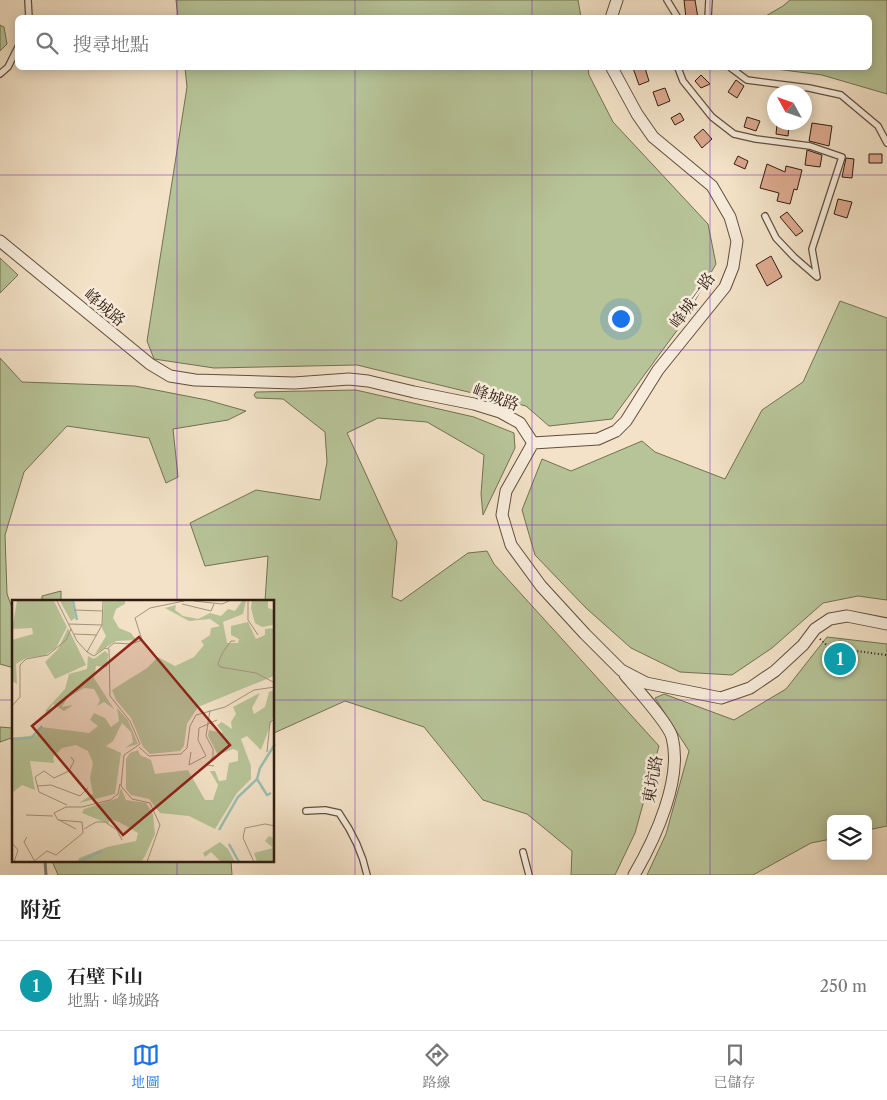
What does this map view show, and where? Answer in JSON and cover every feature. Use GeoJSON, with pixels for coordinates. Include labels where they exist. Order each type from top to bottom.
{"type":"FeatureCollection","features":[{"type":"Feature","properties":{"kind":"street"},"geometry":{"type":"LineString","coordinates":[[612,15],[618,0]]}},
{"type":"Feature","properties":{"kind":"street","name":"峰城一路"},"geometry":{"type":"LineString","coordinates":[[532,442],[598,439],[616,431],[626,421],[658,370],[725,287],[733,267],[737,241],[730,217],[712,186],[654,137],[637,114],[613,70]]}},
{"type":"Feature","properties":{"kind":"street","name":"峰城路"},"geometry":{"type":"LineString","coordinates":[[0,241],[150,364],[170,376],[195,380],[274,383],[348,379],[368,381],[474,404],[500,412],[520,423],[532,442]]}},
{"type":"Feature","properties":{"kind":"street"},"geometry":{"type":"LineString","coordinates":[[532,442],[524,462],[506,491],[502,515],[511,545],[541,586],[621,670],[646,684],[721,698],[750,688],[775,670],[803,645],[815,629],[830,619],[847,616],[887,624]]}},
{"type":"Feature","properties":{"kind":"street","name":"東坑路"},"geometry":{"type":"LineString","coordinates":[[621,670],[672,735],[675,762],[668,797],[649,849],[634,875]]}},
{"type":"Feature","properties":{"kind":"lane"},"geometry":{"type":"LineString","coordinates":[[28,0],[29,15]]}},
{"type":"Feature","properties":{"kind":"lane"},"geometry":{"type":"LineString","coordinates":[[667,0],[676,15]]}},
{"type":"Feature","properties":{"kind":"lane"},"geometry":{"type":"LineString","coordinates":[[708,15],[709,0]]}},
{"type":"Feature","properties":{"kind":"lane"},"geometry":{"type":"LineString","coordinates":[[0,74],[8,67],[15,53]]}},
{"type":"Feature","properties":{"kind":"lane"},"geometry":{"type":"LineString","coordinates":[[679,70],[683,81],[712,116],[734,134],[756,139],[810,146],[842,156],[812,249],[816,278],[776,238],[765,216]]}},
{"type":"Feature","properties":{"kind":"lane"},"geometry":{"type":"LineString","coordinates":[[734,70],[747,80],[809,88],[841,95],[878,126],[887,143]]}},
{"type":"Feature","properties":{"kind":"lane"},"geometry":{"type":"LineString","coordinates":[[306,811],[324,810],[339,813],[357,842],[364,861],[366,875]]}},
{"type":"Feature","properties":{"kind":"lane"},"geometry":{"type":"LineString","coordinates":[[523,852],[529,875]]}},
{"type":"Feature","properties":{"kind":"path"},"geometry":{"type":"LineString","coordinates":[[815,629],[817,636],[833,651],[863,650],[887,655]]}},
{"type":"Feature","properties":{"kind":"path"},"geometry":{"type":"LineString","coordinates":[[837,651],[840,658]]}},
{"type":"Feature","properties":{"kind":"green space"},"geometry":{"type":"Polygon","coordinates":[[[176,0],[578,0],[581,15],[178,15],[176,0]]]}},
{"type":"Feature","properties":{"kind":"green space"},"geometry":{"type":"Polygon","coordinates":[[[790,0],[887,0],[887,94],[822,75],[783,70],[872,70],[872,15],[767,15],[790,0]]]}},
{"type":"Feature","properties":{"kind":"green space"},"geometry":{"type":"Polygon","coordinates":[[[0,25],[4,27],[7,44],[0,51],[0,25]]]}},
{"type":"Feature","properties":{"kind":"green space"},"geometry":{"type":"Polygon","coordinates":[[[185,70],[588,70],[589,75],[613,122],[708,224],[716,264],[681,325],[612,419],[549,426],[526,406],[357,365],[214,368],[154,359],[147,341],[187,87],[185,70]]]}},
{"type":"Feature","properties":{"kind":"green space"},"geometry":{"type":"Polygon","coordinates":[[[0,258],[18,275],[0,293],[0,258]]]}},
{"type":"Feature","properties":{"kind":"green space"},"geometry":{"type":"Polygon","coordinates":[[[840,301],[887,318],[887,600],[858,596],[823,603],[772,648],[732,675],[680,672],[631,648],[586,608],[535,555],[522,510],[542,459],[571,471],[642,441],[655,452],[725,479],[762,410],[803,382],[840,301]]]}},
{"type":"Feature","properties":{"kind":"green space"},"geometry":{"type":"Polygon","coordinates":[[[0,358],[22,382],[135,386],[207,400],[246,411],[228,420],[173,429],[178,477],[166,483],[149,438],[67,426],[24,472],[5,535],[7,594],[12,608],[12,667],[0,664],[0,358]]]}},
{"type":"Feature","properties":{"kind":"green space"},"geometry":{"type":"Polygon","coordinates":[[[356,390],[474,417],[514,433],[515,448],[483,515],[481,494],[484,455],[427,422],[378,418],[347,433],[397,542],[392,597],[401,601],[468,553],[487,551],[494,564],[659,746],[635,833],[615,875],[571,875],[572,851],[527,814],[483,800],[424,727],[345,701],[275,733],[275,600],[265,600],[268,556],[205,566],[190,523],[256,490],[320,500],[327,462],[325,432],[283,399],[256,398],[254,395],[256,392],[356,390]]]}},
{"type":"Feature","properties":{"kind":"green space"},"geometry":{"type":"Polygon","coordinates":[[[61,591],[61,600],[42,600],[42,596],[61,591]]]}},
{"type":"Feature","properties":{"kind":"green space"},"geometry":{"type":"Polygon","coordinates":[[[827,637],[887,644],[887,826],[872,829],[872,815],[827,815],[827,840],[811,843],[753,875],[647,875],[666,834],[689,751],[655,698],[664,694],[734,720],[786,689],[827,637]]]}},
{"type":"Feature","properties":{"kind":"green space"},"geometry":{"type":"Polygon","coordinates":[[[0,727],[12,728],[12,738],[0,742],[0,727]]]}},
{"type":"Feature","properties":{"kind":"green space"},"geometry":{"type":"Polygon","coordinates":[[[52,862],[231,862],[232,875],[58,875],[52,862]]]}},
{"type":"Feature","properties":{"kind":"building"},"geometry":{"type":"Polygon","coordinates":[[[684,0],[695,0],[698,15],[686,15],[684,0]]]}},
{"type":"Feature","properties":{"kind":"building"},"geometry":{"type":"Polygon","coordinates":[[[634,70],[646,70],[649,81],[639,85],[634,70]]]}},
{"type":"Feature","properties":{"kind":"building"},"geometry":{"type":"Polygon","coordinates":[[[701,75],[710,84],[701,88],[695,81],[701,75]]]}},
{"type":"Feature","properties":{"kind":"building"},"geometry":{"type":"Polygon","coordinates":[[[736,80],[744,86],[737,98],[728,92],[736,80]]]}},
{"type":"Feature","properties":{"kind":"building"},"geometry":{"type":"Polygon","coordinates":[[[665,88],[670,101],[658,106],[653,92],[665,88]]]}},
{"type":"Feature","properties":{"kind":"building"},"geometry":{"type":"Polygon","coordinates":[[[680,113],[684,120],[675,125],[671,118],[680,113]]]}},
{"type":"Feature","properties":{"kind":"building"},"geometry":{"type":"Polygon","coordinates":[[[747,117],[760,121],[756,131],[744,127],[747,117]]]}},
{"type":"Feature","properties":{"kind":"building"},"geometry":{"type":"Polygon","coordinates":[[[812,123],[832,126],[829,146],[809,141],[812,123]]]}},
{"type":"Feature","properties":{"kind":"building"},"geometry":{"type":"Polygon","coordinates":[[[703,129],[712,139],[702,148],[694,137],[703,129]]]}},
{"type":"Feature","properties":{"kind":"building"},"geometry":{"type":"Polygon","coordinates":[[[776,130],[789,130],[788,136],[776,134],[776,130]]]}},
{"type":"Feature","properties":{"kind":"building"},"geometry":{"type":"Polygon","coordinates":[[[807,150],[822,155],[820,167],[805,165],[807,150]]]}},
{"type":"Feature","properties":{"kind":"building"},"geometry":{"type":"Polygon","coordinates":[[[869,154],[882,154],[882,163],[869,163],[869,154]]]}},
{"type":"Feature","properties":{"kind":"building"},"geometry":{"type":"Polygon","coordinates":[[[738,156],[748,161],[745,169],[734,164],[738,156]]]}},
{"type":"Feature","properties":{"kind":"building"},"geometry":{"type":"Polygon","coordinates":[[[846,158],[854,159],[852,178],[842,177],[846,158]]]}},
{"type":"Feature","properties":{"kind":"building"},"geometry":{"type":"Polygon","coordinates":[[[767,164],[785,172],[786,166],[802,170],[797,190],[794,189],[790,204],[777,201],[779,193],[760,188],[767,164]]]}},
{"type":"Feature","properties":{"kind":"building"},"geometry":{"type":"Polygon","coordinates":[[[838,199],[852,202],[847,218],[834,214],[838,199]]]}},
{"type":"Feature","properties":{"kind":"building"},"geometry":{"type":"Polygon","coordinates":[[[787,212],[803,231],[796,236],[780,217],[787,212]]]}},
{"type":"Feature","properties":{"kind":"building"},"geometry":{"type":"Polygon","coordinates":[[[771,256],[782,277],[767,286],[756,265],[771,256]]]}},
{"type":"Feature","properties":{"kind":"waterway"},"geometry":{"type":"LineString","coordinates":[[45,862],[46,875]]}},
{"type":"Feature","properties":{"kind":"place","name":"石壁下山"},"geometry":{"type":"Point","coordinates":[840,659]}}]}
